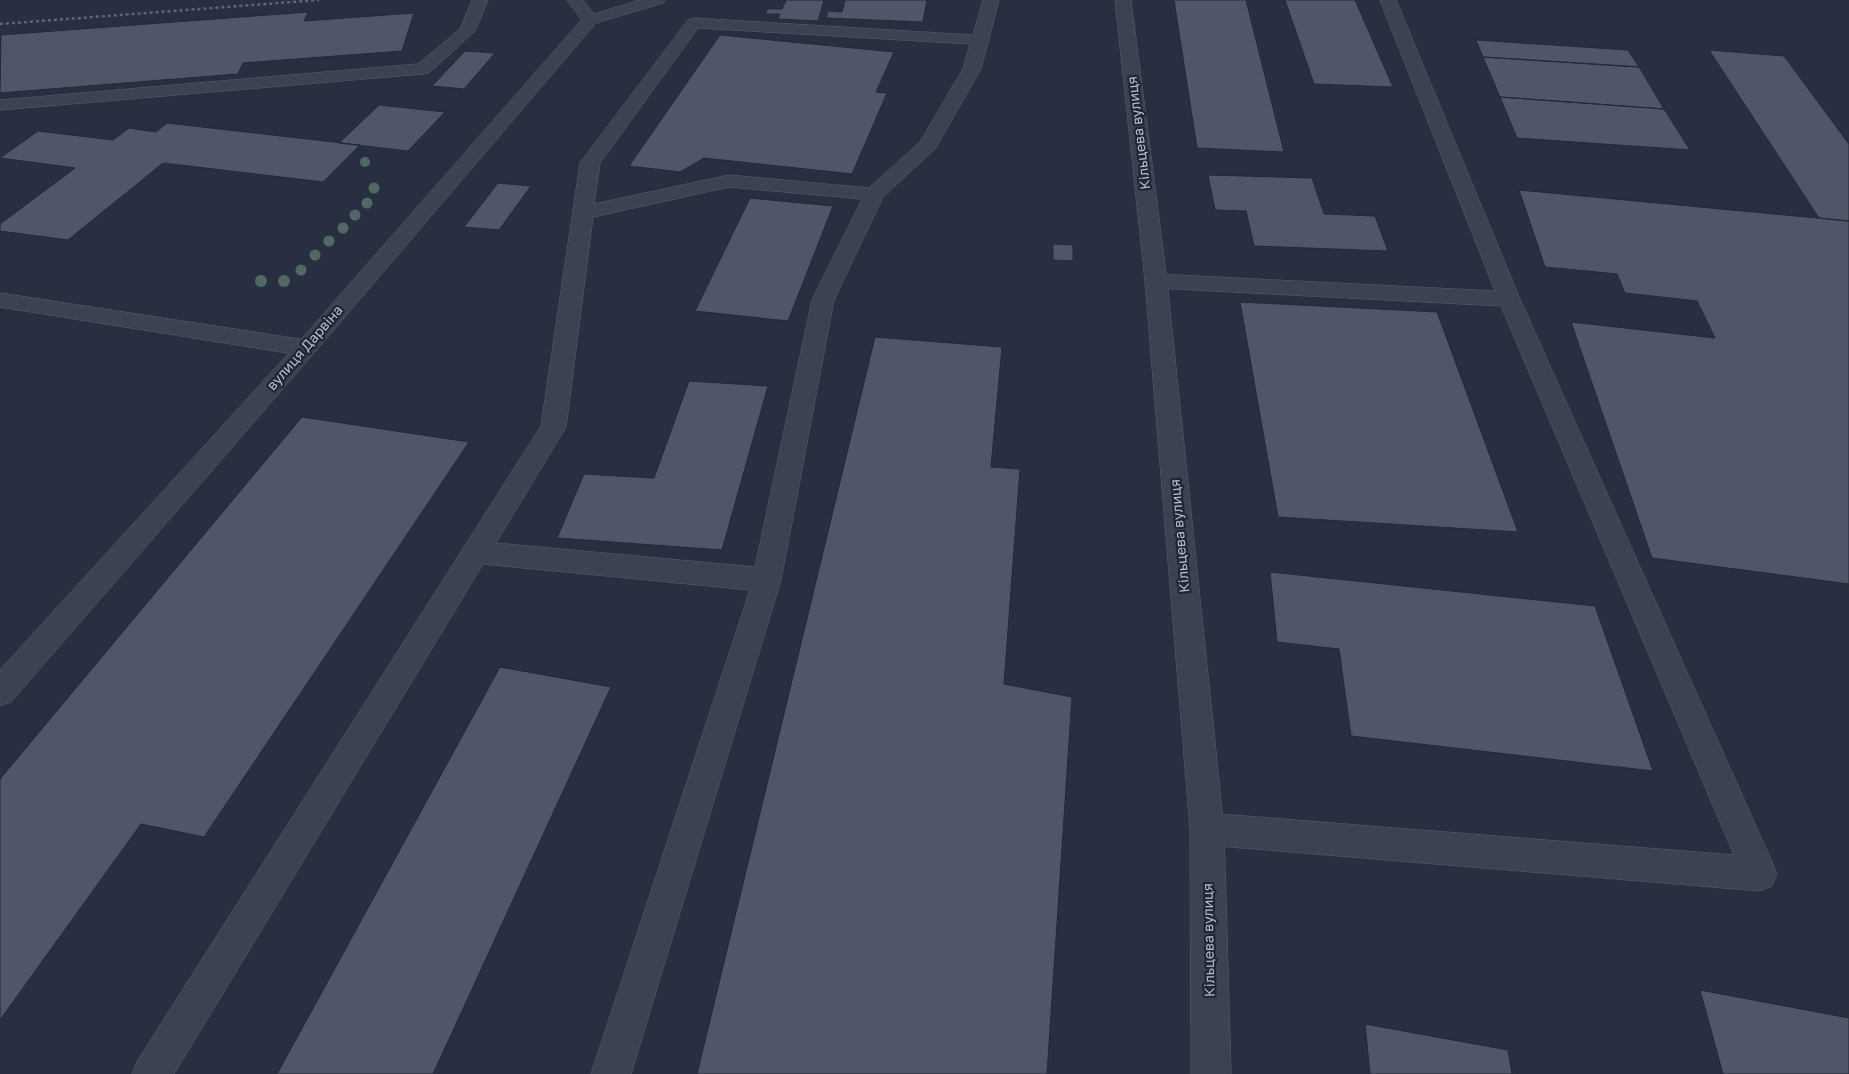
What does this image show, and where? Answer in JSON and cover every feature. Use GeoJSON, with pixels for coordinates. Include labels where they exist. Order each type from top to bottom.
{"type":"FeatureCollection","features":[{"type":"Feature","properties":{"kind":"street"},"geometry":{"type":"LineString","coordinates":[[0,105],[423,69],[468,31],[480,0]]}},
{"type":"Feature","properties":{"kind":"street"},"geometry":{"type":"LineString","coordinates":[[575,0],[590,20],[657,0]]}},
{"type":"Feature","properties":{"kind":"street"},"geometry":{"type":"LineString","coordinates":[[611,1074],[767,580],[823,300],[874,194],[928,145],[972,68],[991,0]]}},
{"type":"Feature","properties":{"kind":"street","name":"Кільцева вулиця"},"geometry":{"type":"LineString","coordinates":[[1123,0],[1156,282],[1207,829],[1211,1074]]}},
{"type":"Feature","properties":{"kind":"street"},"geometry":{"type":"LineString","coordinates":[[1207,829],[1760,874],[1509,299],[1388,0]]}},
{"type":"Feature","properties":{"kind":"street","name":"вулиця Дарвіна"},"geometry":{"type":"LineString","coordinates":[[0,692],[306,348],[590,20]]}},
{"type":"Feature","properties":{"kind":"street"},"geometry":{"type":"LineString","coordinates":[[152,1074],[553,428],[590,163],[694,23],[979,40]]}},
{"type":"Feature","properties":{"kind":"street"},"geometry":{"type":"LineString","coordinates":[[583,213],[729,181],[874,194]]}},
{"type":"Feature","properties":{"kind":"street"},"geometry":{"type":"LineString","coordinates":[[1156,282],[1509,299]]}},
{"type":"Feature","properties":{"kind":"street"},"geometry":{"type":"LineString","coordinates":[[0,300],[306,348]]}},
{"type":"Feature","properties":{"kind":"street"},"geometry":{"type":"LineString","coordinates":[[476,552],[767,580]]}},
{"type":"Feature","properties":{"kind":"building"},"geometry":{"type":"Polygon","coordinates":[[[786,0],[824,0],[818,21],[778,19],[780,14],[765,14],[768,9],[782,9],[786,0]]]}},
{"type":"Feature","properties":{"kind":"building"},"geometry":{"type":"Polygon","coordinates":[[[845,0],[927,0],[923,22],[826,18],[828,11],[842,12],[845,0]]]}},
{"type":"Feature","properties":{"kind":"building"},"geometry":{"type":"Polygon","coordinates":[[[1174,0],[1246,0],[1284,152],[1197,148],[1174,0]]]}},
{"type":"Feature","properties":{"kind":"building"},"geometry":{"type":"Polygon","coordinates":[[[1285,0],[1355,0],[1393,87],[1314,84],[1285,0]]]}},
{"type":"Feature","properties":{"kind":"building"},"geometry":{"type":"Polygon","coordinates":[[[308,12],[304,21],[414,13],[402,51],[243,63],[238,74],[0,93],[1,35],[308,12]]]}},
{"type":"Feature","properties":{"kind":"building"},"geometry":{"type":"Polygon","coordinates":[[[720,35],[894,52],[876,92],[887,93],[852,174],[704,158],[680,172],[629,166],[720,35]]]}},
{"type":"Feature","properties":{"kind":"building"},"geometry":{"type":"Polygon","coordinates":[[[1476,40],[1628,50],[1639,67],[1483,57],[1476,40]]]}},
{"type":"Feature","properties":{"kind":"building"},"geometry":{"type":"Polygon","coordinates":[[[1709,50],[1784,56],[1849,144],[1849,221],[1819,218],[1709,50]]]}},
{"type":"Feature","properties":{"kind":"building"},"geometry":{"type":"Polygon","coordinates":[[[465,51],[495,53],[464,89],[432,86],[465,51]]]}},
{"type":"Feature","properties":{"kind":"building"},"geometry":{"type":"Polygon","coordinates":[[[1483,57],[1639,67],[1664,109],[1500,97],[1483,57]]]}},
{"type":"Feature","properties":{"kind":"building"},"geometry":{"type":"Polygon","coordinates":[[[1500,97],[1664,109],[1690,150],[1517,138],[1500,97]]]}},
{"type":"Feature","properties":{"kind":"building"},"geometry":{"type":"Polygon","coordinates":[[[379,105],[445,112],[408,151],[339,143],[379,105]]]}},
{"type":"Feature","properties":{"kind":"building"},"geometry":{"type":"Polygon","coordinates":[[[167,123],[360,145],[323,182],[163,163],[68,240],[0,231],[0,224],[75,168],[0,158],[38,131],[113,140],[129,128],[156,132],[167,123]]]}},
{"type":"Feature","properties":{"kind":"building"},"geometry":{"type":"Polygon","coordinates":[[[1208,175],[1312,178],[1324,214],[1375,216],[1388,251],[1254,246],[1246,211],[1215,210],[1208,175]]]}},
{"type":"Feature","properties":{"kind":"building"},"geometry":{"type":"Polygon","coordinates":[[[498,183],[531,186],[499,230],[464,227],[498,183]]]}},
{"type":"Feature","properties":{"kind":"building"},"geometry":{"type":"Polygon","coordinates":[[[1519,190],[1849,221],[1849,584],[1652,558],[1571,322],[1715,338],[1697,301],[1625,293],[1617,274],[1545,267],[1519,190]]]}},
{"type":"Feature","properties":{"kind":"building"},"geometry":{"type":"Polygon","coordinates":[[[750,198],[833,206],[788,321],[695,311],[750,198]]]}},
{"type":"Feature","properties":{"kind":"building"},"geometry":{"type":"Polygon","coordinates":[[[1053,244],[1073,245],[1073,261],[1053,260],[1053,244]]]}},
{"type":"Feature","properties":{"kind":"building"},"geometry":{"type":"Polygon","coordinates":[[[1240,302],[1437,312],[1518,532],[1278,517],[1240,302]]]}},
{"type":"Feature","properties":{"kind":"building"},"geometry":{"type":"Polygon","coordinates":[[[875,337],[1002,347],[991,467],[1020,469],[1004,684],[1072,697],[1047,1074],[697,1074],[875,337]]]}},
{"type":"Feature","properties":{"kind":"building"},"geometry":{"type":"Polygon","coordinates":[[[689,381],[768,386],[722,550],[557,538],[584,474],[654,478],[689,381]]]}},
{"type":"Feature","properties":{"kind":"building"},"geometry":{"type":"Polygon","coordinates":[[[302,417],[469,442],[204,837],[141,824],[0,1020],[0,779],[302,417]]]}},
{"type":"Feature","properties":{"kind":"building"},"geometry":{"type":"Polygon","coordinates":[[[1270,572],[1595,606],[1653,771],[1351,736],[1339,649],[1277,642],[1270,572]]]}},
{"type":"Feature","properties":{"kind":"building"},"geometry":{"type":"Polygon","coordinates":[[[500,667],[611,687],[433,1074],[277,1074],[500,667]]]}},
{"type":"Feature","properties":{"kind":"building"},"geometry":{"type":"Polygon","coordinates":[[[1700,990],[1849,1018],[1849,1074],[1723,1074],[1700,990]]]}},
{"type":"Feature","properties":{"kind":"building"},"geometry":{"type":"Polygon","coordinates":[[[1365,1024],[1508,1050],[1512,1074],[1370,1074],[1365,1024]]]}},
{"type":"Feature","properties":{"kind":"railway"},"geometry":{"type":"LineString","coordinates":[[0,24],[319,0]]}}]}
